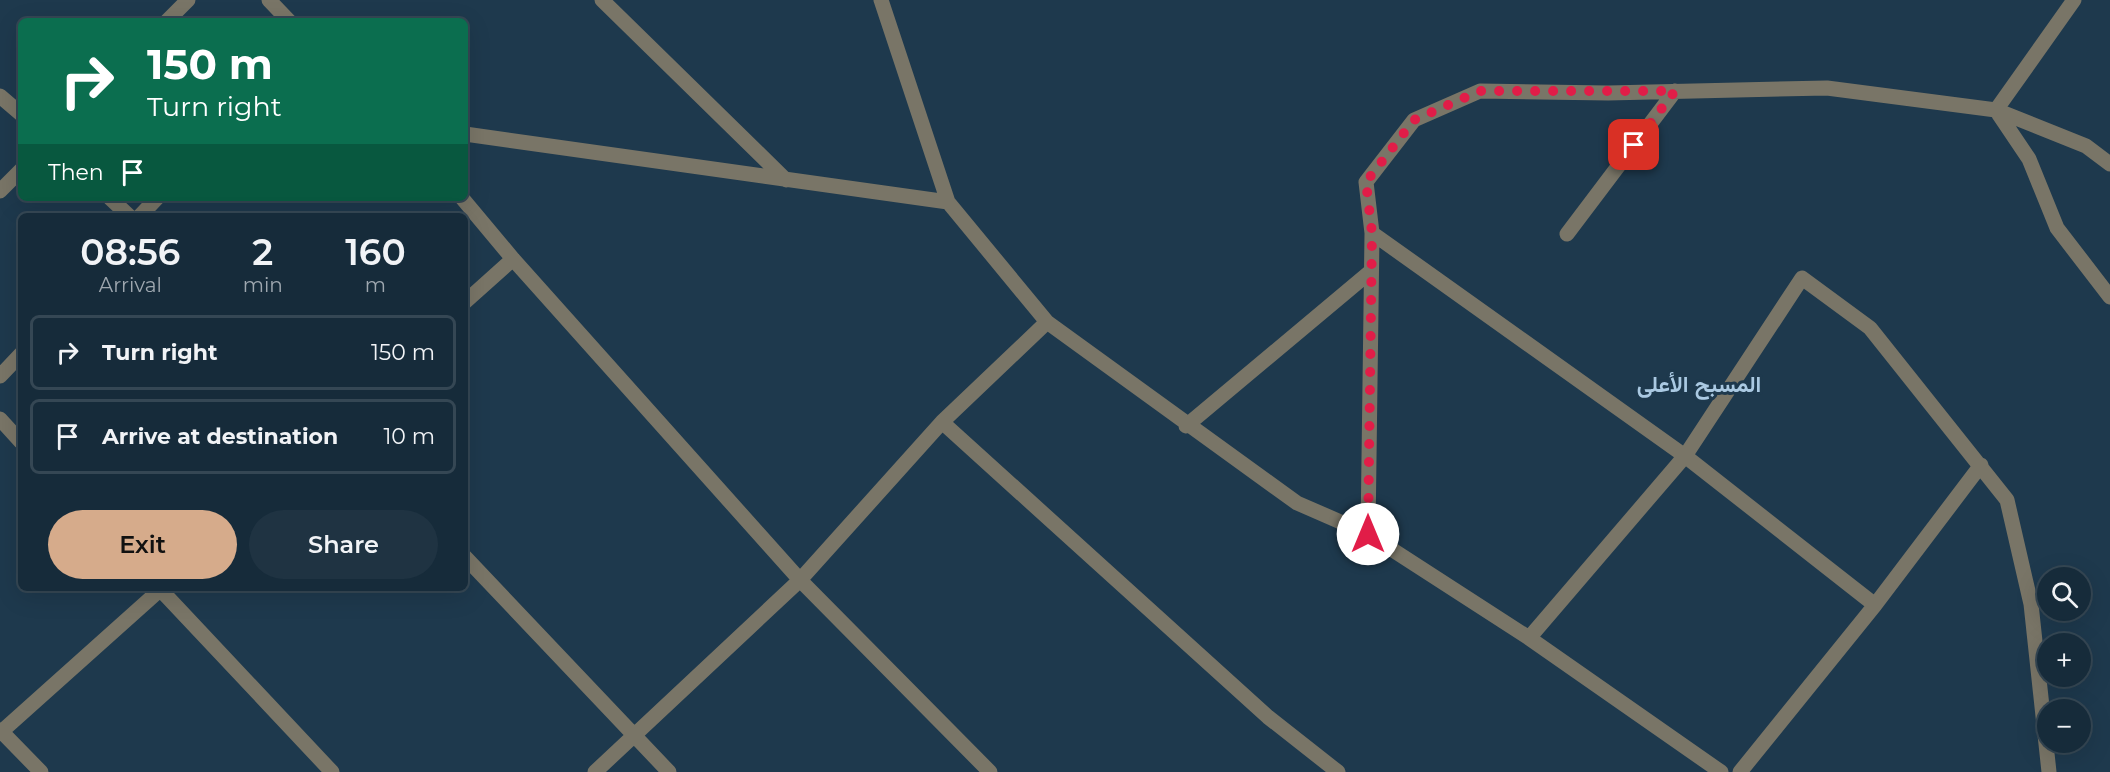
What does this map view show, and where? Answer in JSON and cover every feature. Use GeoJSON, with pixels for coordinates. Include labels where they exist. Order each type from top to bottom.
{"type":"FeatureCollection","features":[{"type":"Feature","properties":{"kind":"street"},"geometry":{"type":"LineString","coordinates":[[170,18],[188,0]]}},
{"type":"Feature","properties":{"kind":"street"},"geometry":{"type":"LineString","coordinates":[[269,0],[286,18]]}},
{"type":"Feature","properties":{"kind":"street"},"geometry":{"type":"LineString","coordinates":[[602,0],[786,180]]}},
{"type":"Feature","properties":{"kind":"street"},"geometry":{"type":"LineString","coordinates":[[881,0],[948,202],[1047,322],[1186,426],[1297,503],[1368,534],[1529,638],[1721,772]]}},
{"type":"Feature","properties":{"kind":"street"},"geometry":{"type":"LineString","coordinates":[[1996,110],[2074,0]]}},
{"type":"Feature","properties":{"kind":"street"},"geometry":{"type":"LineString","coordinates":[[1368,534],[1372,233],[1366,182],[1414,120],[1480,91],[1827,88],[1996,110],[2086,147],[2110,164]]}},
{"type":"Feature","properties":{"kind":"street"},"geometry":{"type":"LineString","coordinates":[[1567,234],[1675,91]]}},
{"type":"Feature","properties":{"kind":"street"},"geometry":{"type":"LineString","coordinates":[[0,96],[18,111]]}},
{"type":"Feature","properties":{"kind":"street"},"geometry":{"type":"LineString","coordinates":[[1996,110],[2029,159],[2057,228],[2110,297]]}},
{"type":"Feature","properties":{"kind":"street"},"geometry":{"type":"LineString","coordinates":[[468,134],[948,202]]}},
{"type":"Feature","properties":{"kind":"street"},"geometry":{"type":"LineString","coordinates":[[0,191],[18,173]]}},
{"type":"Feature","properties":{"kind":"street"},"geometry":{"type":"LineString","coordinates":[[113,201],[126,213]]}},
{"type":"Feature","properties":{"kind":"street"},"geometry":{"type":"LineString","coordinates":[[143,213],[154,201]]}},
{"type":"Feature","properties":{"kind":"street"},"geometry":{"type":"LineString","coordinates":[[465,201],[513,259],[800,580],[990,772]]}},
{"type":"Feature","properties":{"kind":"street"},"geometry":{"type":"LineString","coordinates":[[1372,233],[1685,456],[1875,605]]}},
{"type":"Feature","properties":{"kind":"street"},"geometry":{"type":"LineString","coordinates":[[468,299],[513,259]]}},
{"type":"Feature","properties":{"kind":"street"},"geometry":{"type":"LineString","coordinates":[[1186,426],[1370,273]]}},
{"type":"Feature","properties":{"kind":"street"},"geometry":{"type":"LineString","coordinates":[[1529,638],[1685,456],[1802,278],[1870,328],[2007,500],[2031,604],[2049,772]]}},
{"type":"Feature","properties":{"kind":"street"},"geometry":{"type":"LineString","coordinates":[[595,772],[800,580],[942,422],[1047,322]]}},
{"type":"Feature","properties":{"kind":"street"},"geometry":{"type":"LineString","coordinates":[[0,376],[18,357]]}},
{"type":"Feature","properties":{"kind":"street"},"geometry":{"type":"LineString","coordinates":[[0,419],[18,438]]}},
{"type":"Feature","properties":{"kind":"street"},"geometry":{"type":"LineString","coordinates":[[942,422],[1268,717],[1338,772]]}},
{"type":"Feature","properties":{"kind":"street"},"geometry":{"type":"LineString","coordinates":[[1740,772],[1875,605],[1981,465]]}},
{"type":"Feature","properties":{"kind":"street"},"geometry":{"type":"LineString","coordinates":[[468,559],[669,772]]}},
{"type":"Feature","properties":{"kind":"street"},"geometry":{"type":"LineString","coordinates":[[40,772],[1,732],[158,591]]}},
{"type":"Feature","properties":{"kind":"street"},"geometry":{"type":"LineString","coordinates":[[164,591],[332,772]]}},
{"type":"Feature","properties":{"kind":"district","name":"المسبح الأعلى"},"geometry":{"type":"Point","coordinates":[1699,384]}},
{"type":"Feature","properties":{"kind":"route"},"geometry":{"type":"LineString","coordinates":[[1368,534],[1372,233],[1366,182],[1414,120],[1480,91],[1608,93],[1675,91],[1634,145]]}}]}
